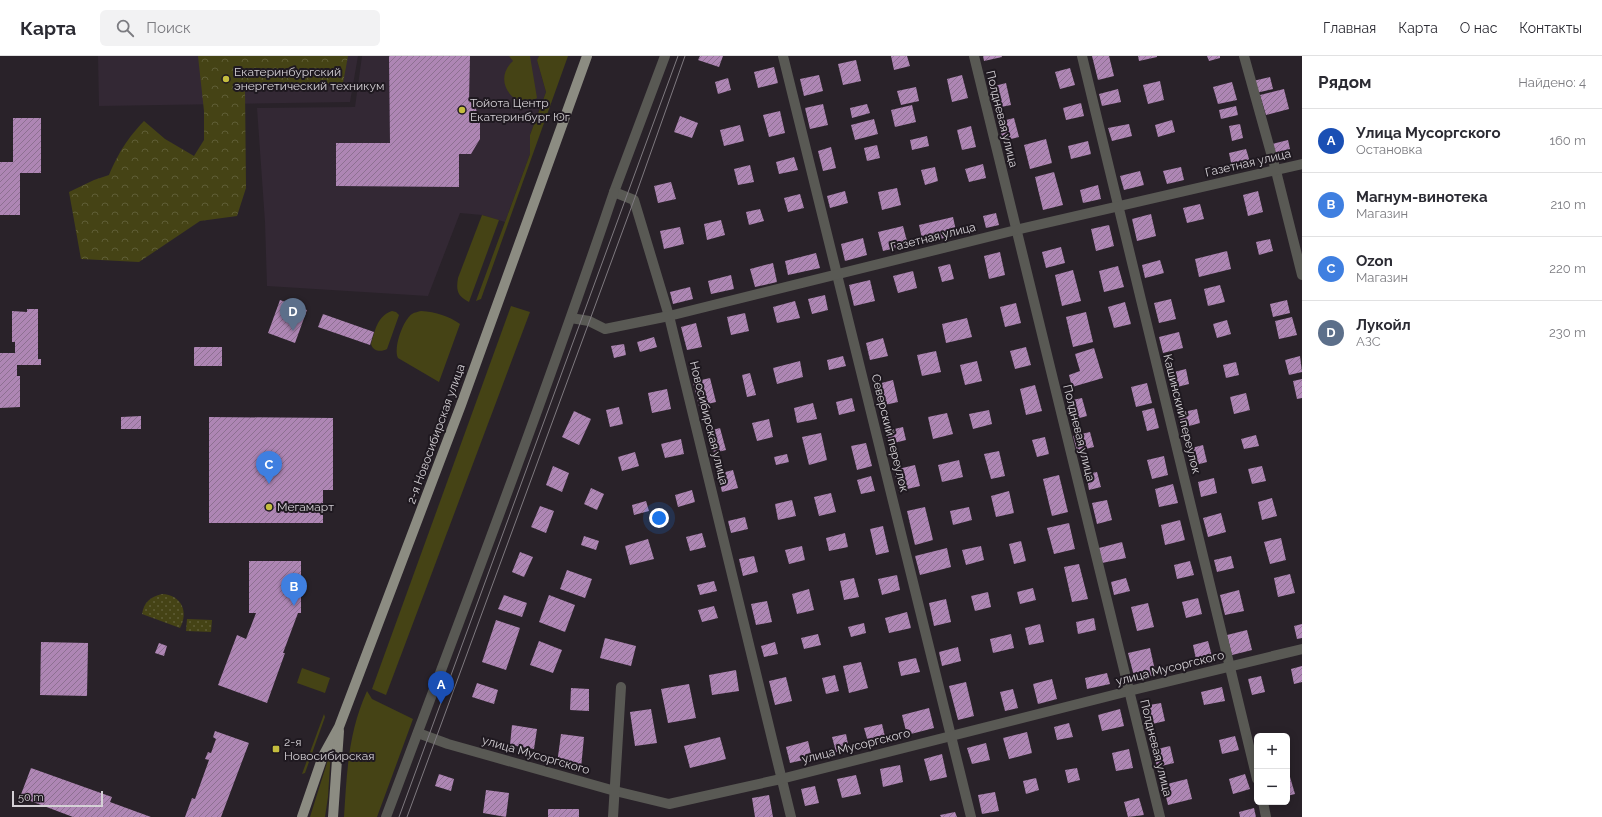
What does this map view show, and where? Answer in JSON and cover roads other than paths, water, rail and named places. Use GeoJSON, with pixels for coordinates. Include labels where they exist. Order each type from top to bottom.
{"type":"FeatureCollection","features":[{"type":"Feature","properties":{"kind":"main road","name":"2-я Новосибирская улица"},"geometry":{"type":"LineString","coordinates":[[302,817],[323,756],[339,727],[461,405],[587,56]]}},
{"type":"Feature","properties":{"kind":"main road"},"geometry":{"type":"LineString","coordinates":[[333,817],[339,727]]}},
{"type":"Feature","properties":{"kind":"street"},"geometry":{"type":"LineString","coordinates":[[386,817],[480,569],[510,482],[571,318],[614,192],[665,56]]}},
{"type":"Feature","properties":{"kind":"street","name":"Северский переулок"},"geometry":{"type":"LineString","coordinates":[[783,56],[971,817]]}},
{"type":"Feature","properties":{"kind":"street","name":"Полдневая улица"},"geometry":{"type":"LineString","coordinates":[[974,56],[1160,817]]}},
{"type":"Feature","properties":{"kind":"street","name":"Кашинский переулок"},"geometry":{"type":"LineString","coordinates":[[1082,56],[1254,769]]}},
{"type":"Feature","properties":{"kind":"street"},"geometry":{"type":"LineString","coordinates":[[1244,56],[1276,171],[1302,275]]}},
{"type":"Feature","properties":{"kind":"street","name":"Газетная улица"},"geometry":{"type":"LineString","coordinates":[[571,318],[589,321],[605,329],[669,316],[1016,230],[1302,164]]}},
{"type":"Feature","properties":{"kind":"street","name":"Новосибирская улица"},"geometry":{"type":"LineString","coordinates":[[614,192],[634,200],[669,316],[791,817]]}},
{"type":"Feature","properties":{"kind":"street","name":"улица Мусоргского"},"geometry":{"type":"LineString","coordinates":[[418,733],[448,744],[615,791],[669,804],[781,779],[1302,649]]}},
{"type":"Feature","properties":{"kind":"street"},"geometry":{"type":"LineString","coordinates":[[613,817],[621,687]]}},
{"type":"Feature","properties":{"kind":"street"},"geometry":{"type":"LineString","coordinates":[[1264,805],[1266,817]]}},
{"type":"Feature","properties":{"kind":"tram line"},"geometry":{"type":"LineString","coordinates":[[399,817],[678,56]]}},
{"type":"Feature","properties":{"kind":"tram line"},"geometry":{"type":"LineString","coordinates":[[407,817],[634,200],[685,56]]}},
{"type":"Feature","properties":{"kind":"place","name":"Екатеринбургский энергетический техникум"},"geometry":{"type":"Point","coordinates":[226,79]}},
{"type":"Feature","properties":{"kind":"place","name":"Тойота Центр Екатеринбург Юг"},"geometry":{"type":"Point","coordinates":[462,110]}},
{"type":"Feature","properties":{"kind":"place","name":"Лукойл"},"geometry":{"type":"Point","coordinates":[293,331]}},
{"type":"Feature","properties":{"kind":"place","name":"Ozon"},"geometry":{"type":"Point","coordinates":[269,484]}},
{"type":"Feature","properties":{"kind":"place","name":"Мегамарт"},"geometry":{"type":"Point","coordinates":[269,507]}},
{"type":"Feature","properties":{"kind":"place","name":"Магнум-винотека"},"geometry":{"type":"Point","coordinates":[294,606]}},
{"type":"Feature","properties":{"kind":"place","name":"Улица Мусоргского"},"geometry":{"type":"Point","coordinates":[441,704]}},
{"type":"Feature","properties":{"kind":"place","name":"2-я Новосибирская"},"geometry":{"type":"Point","coordinates":[276,749]}}]}
